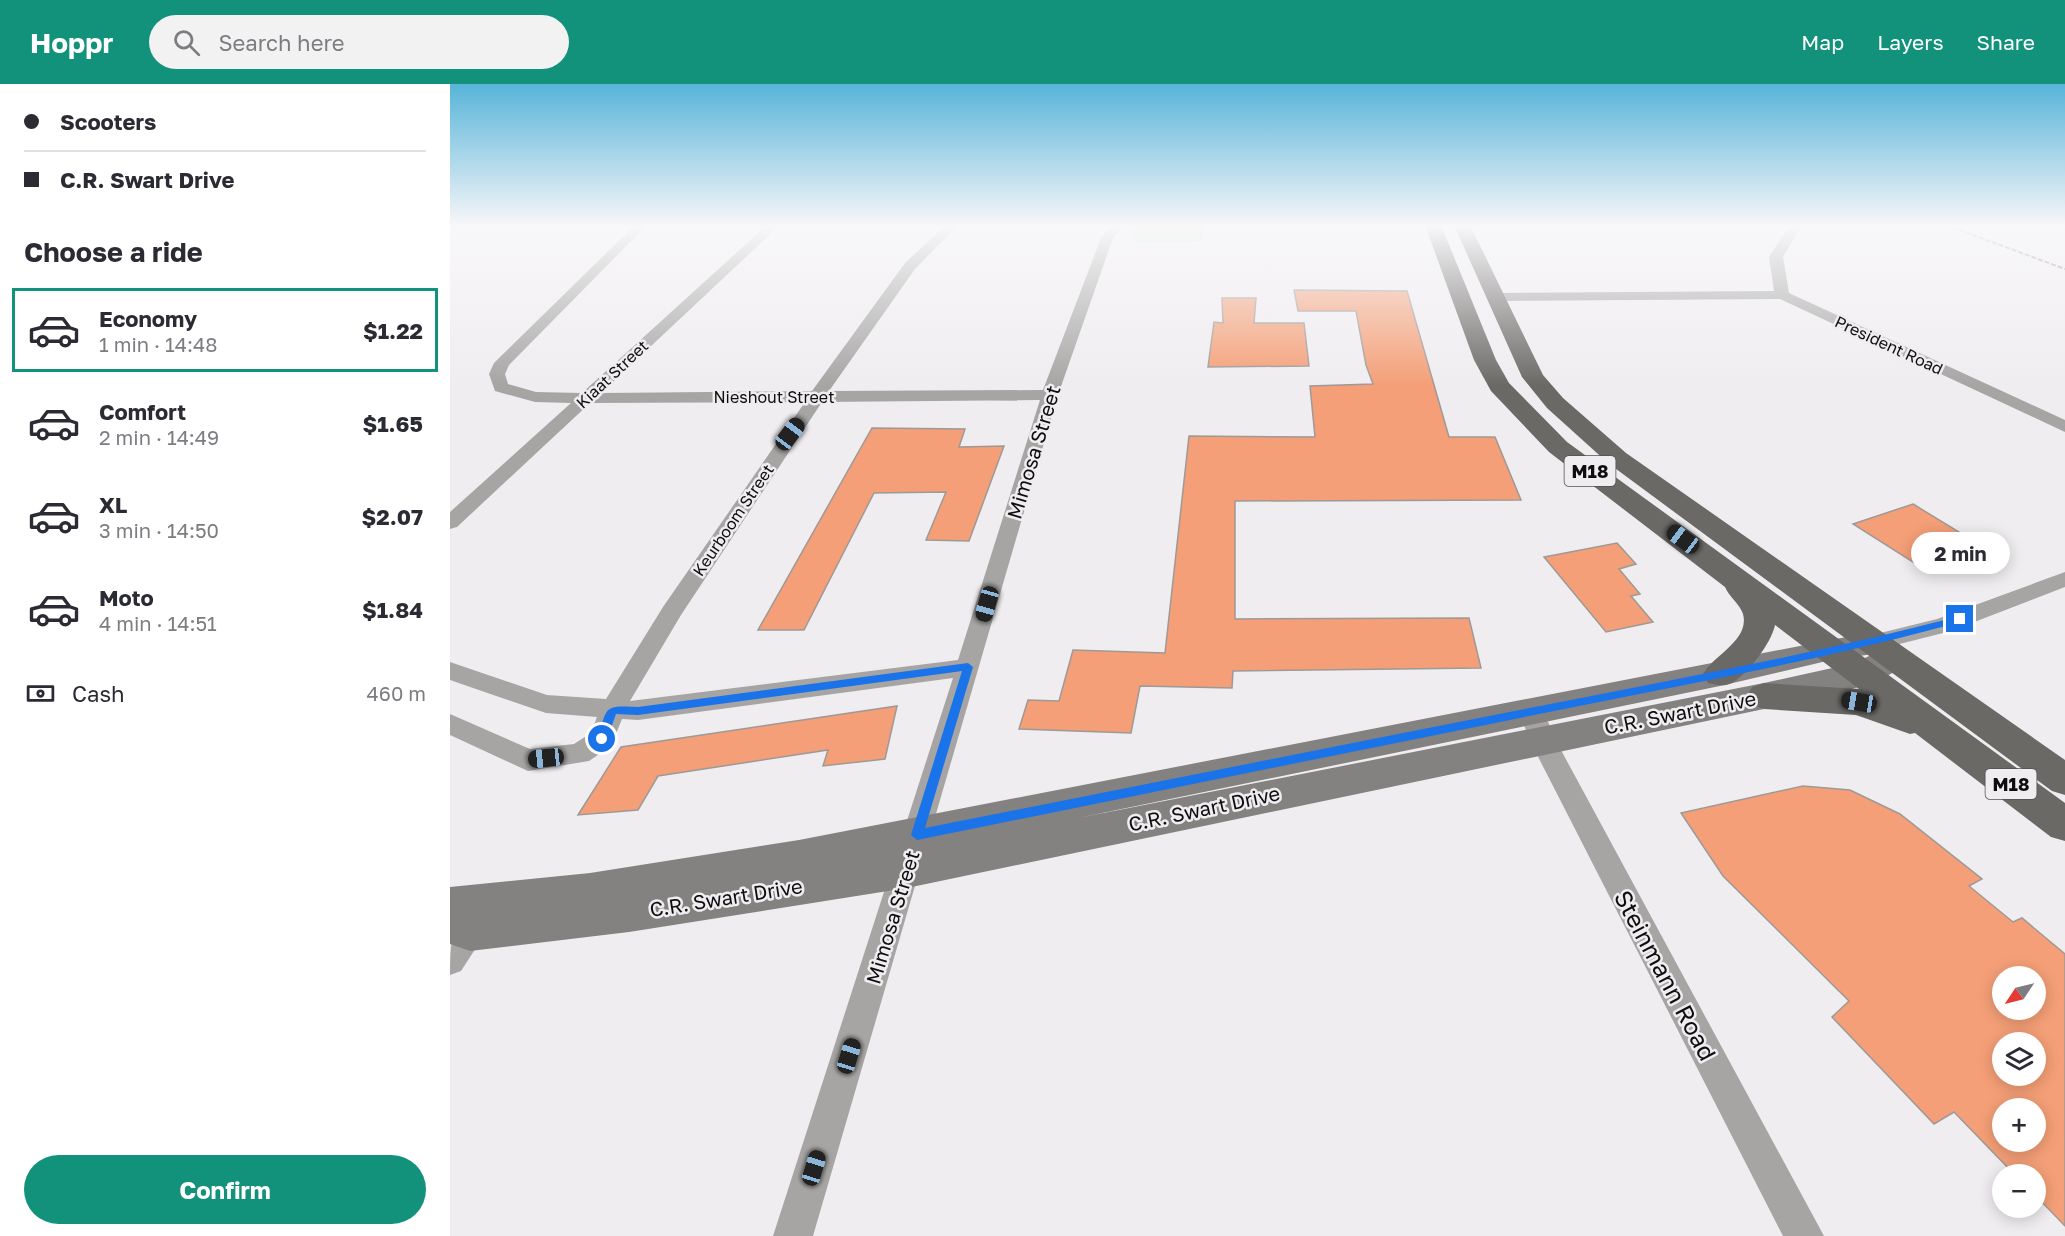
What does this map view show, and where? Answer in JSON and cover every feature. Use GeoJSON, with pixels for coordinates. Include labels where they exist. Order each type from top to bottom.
{"type":"FeatureCollection","features":[{"type":"Feature","properties":{"kind":"main road","name":"M18"},"geometry":{"type":"LineString","coordinates":[[1453,279],[1474,337],[1499,386],[1558,447],[1831,649],[1876,658],[1958,744],[2065,825]]}},
{"type":"Feature","properties":{"kind":"main road","name":"M18"},"geometry":{"type":"LineString","coordinates":[[1486,279],[1533,377],[1555,403],[1617,458],[1876,658],[2065,780]]}},
{"type":"Feature","properties":{"kind":"main road"},"geometry":{"type":"LineString","coordinates":[[1714,563],[1750,598],[1760,612],[1761,624],[1749,646],[1720,674]]}},
{"type":"Feature","properties":{"kind":"main road","name":"C.R. Swart Drive"},"geometry":{"type":"LineString","coordinates":[[462,925],[629,913],[912,852],[1537,725],[1720,674],[1831,649]]}},
{"type":"Feature","properties":{"kind":"main road","name":"C.R. Swart Drive"},"geometry":{"type":"LineString","coordinates":[[1537,725],[1764,696],[1876,658]]}},
{"type":"Feature","properties":{"kind":"main road"},"geometry":{"type":"LineString","coordinates":[[1764,696],[1859,702],[1910,721],[1958,744]]}},
{"type":"Feature","properties":{"kind":"street","name":"Nieshout Street"},"geometry":{"type":"LineString","coordinates":[[587,279],[502,363],[497,374],[501,387],[535,397],[585,398],[1050,395]]}},
{"type":"Feature","properties":{"kind":"street","name":"Kiaat Street"},"geometry":{"type":"LineString","coordinates":[[450,523],[715,279]]}},
{"type":"Feature","properties":{"kind":"street","name":"Keurboom Street"},"geometry":{"type":"LineString","coordinates":[[450,724],[528,760],[580,754],[602,739],[612,710],[671,612],[790,434],[901,279]]}},
{"type":"Feature","properties":{"kind":"street","name":"Mimosa Street"},"geometry":{"type":"LineString","coordinates":[[793,1236],[1050,395],[1092,279]]}},
{"type":"Feature","properties":{"kind":"street"},"geometry":{"type":"LineString","coordinates":[[1495,297],[1782,295],[1779,279]]}},
{"type":"Feature","properties":{"kind":"street","name":"President Road"},"geometry":{"type":"LineString","coordinates":[[1782,295],[2065,427]]}},
{"type":"Feature","properties":{"kind":"street","name":"C.R. Swart Drive"},"geometry":{"type":"LineString","coordinates":[[1876,658],[1943,625],[2065,579]]}},
{"type":"Feature","properties":{"kind":"street"},"geometry":{"type":"LineString","coordinates":[[450,670],[546,704],[638,711],[968,667]]}},
{"type":"Feature","properties":{"kind":"street","name":"Steinmann Road"},"geometry":{"type":"LineString","coordinates":[[1537,725],[1804,1236]]}},
{"type":"Feature","properties":{"kind":"building"},"geometry":{"type":"Polygon","coordinates":[[[1294,290],[1407,291],[1449,437],[1495,437],[1521,500],[1235,501],[1235,619],[1469,618],[1481,668],[1233,671],[1232,688],[1140,686],[1131,733],[1019,729],[1028,700],[1059,701],[1073,650],[1165,653],[1189,436],[1315,437],[1310,386],[1373,384],[1366,365],[1356,311],[1298,311],[1294,290]]]}},
{"type":"Feature","properties":{"kind":"building"},"geometry":{"type":"Polygon","coordinates":[[[1222,298],[1256,298],[1254,323],[1304,323],[1309,366],[1208,367],[1214,322],[1223,323],[1222,298]]]}},
{"type":"Feature","properties":{"kind":"building"},"geometry":{"type":"Polygon","coordinates":[[[872,428],[965,429],[959,447],[1004,446],[969,541],[926,540],[946,492],[874,493],[804,630],[758,630],[872,428]]]}},
{"type":"Feature","properties":{"kind":"building"},"geometry":{"type":"Polygon","coordinates":[[[1913,504],[1959,532],[1928,543],[1944,555],[1916,564],[1853,524],[1913,504]]]}},
{"type":"Feature","properties":{"kind":"building"},"geometry":{"type":"Polygon","coordinates":[[[1617,543],[1636,564],[1619,569],[1640,594],[1631,596],[1653,622],[1606,632],[1544,557],[1617,543]]]}},
{"type":"Feature","properties":{"kind":"building"},"geometry":{"type":"Polygon","coordinates":[[[897,706],[885,759],[823,766],[828,750],[658,776],[638,810],[578,815],[621,747],[897,706]]]}},
{"type":"Feature","properties":{"kind":"building"},"geometry":{"type":"Polygon","coordinates":[[[1803,786],[1850,790],[1900,814],[1982,879],[1969,886],[2013,922],[2022,918],[2065,954],[2065,1226],[2046,1206],[2046,1164],[2004,1164],[1993,1152],[2046,1152],[2046,1098],[1992,1098],[1992,1151],[1954,1112],[1934,1124],[1832,1017],[1849,1001],[1723,876],[1681,813],[1803,786]]]}},
{"type":"Feature","properties":{"kind":"route"},"geometry":{"type":"LineString","coordinates":[[602,739],[612,710],[638,711],[968,667],[917,835],[1831,649],[1872,643],[1960,619]]}}]}
